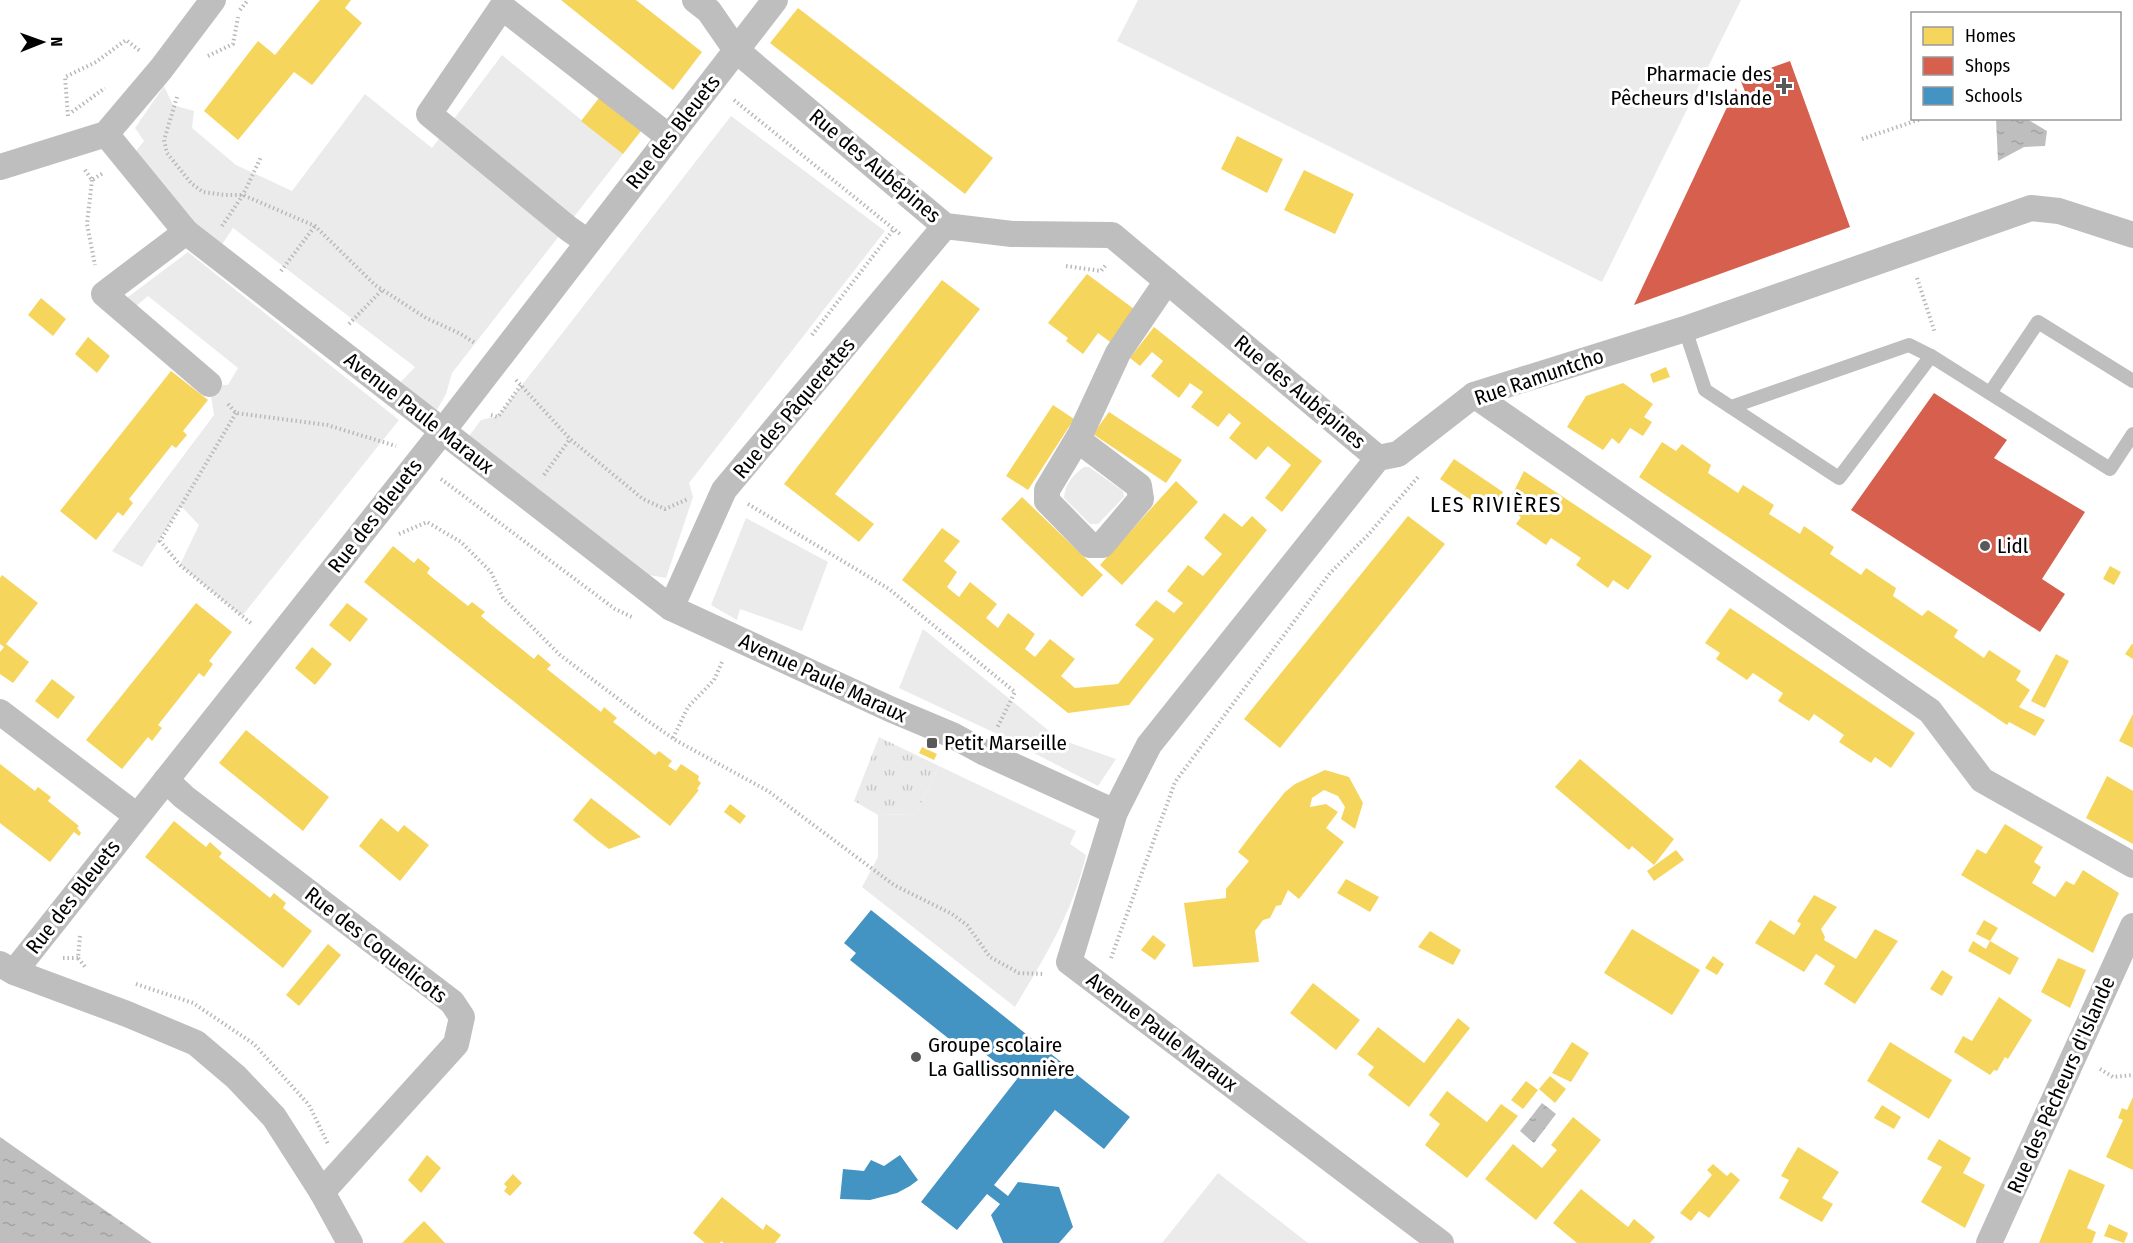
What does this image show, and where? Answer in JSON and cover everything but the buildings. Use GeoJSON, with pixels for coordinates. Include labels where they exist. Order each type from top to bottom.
{"type":"FeatureCollection","features":[{"type":"Feature","properties":{"kind":"street"},"geometry":{"type":"LineString","coordinates":[[0,167],[106,134],[161,69],[213,0]]}},
{"type":"Feature","properties":{"kind":"street","name":"Rue des Aubépines"},"geometry":{"type":"LineString","coordinates":[[696,0],[709,11],[736,50],[945,226],[1012,234],[1112,235],[1378,458]]}},
{"type":"Feature","properties":{"kind":"street","name":"Rue des Bleuets"},"geometry":{"type":"LineString","coordinates":[[7,968],[166,780],[274,643],[436,427],[498,359],[775,0]]}},
{"type":"Feature","properties":{"kind":"street"},"geometry":{"type":"LineString","coordinates":[[588,242],[429,114],[502,7],[669,137]]}},
{"type":"Feature","properties":{"kind":"street","name":"Avenue Paule Maraux"},"geometry":{"type":"LineString","coordinates":[[106,134],[186,232],[671,608],[890,709],[952,735],[985,753],[1115,812],[1069,962],[1441,1243]]}},
{"type":"Feature","properties":{"kind":"street","name":"Rue Ramuntcho"},"geometry":{"type":"LineString","coordinates":[[1378,458],[1398,454],[1474,395],[1685,329],[2031,208],[2059,211],[2133,235]]}},
{"type":"Feature","properties":{"kind":"street","name":"Rue des Pâquerettes"},"geometry":{"type":"LineString","coordinates":[[671,608],[724,490],[945,226]]}},
{"type":"Feature","properties":{"kind":"street"},"geometry":{"type":"LineString","coordinates":[[186,232],[104,294],[209,384]]}},
{"type":"Feature","properties":{"kind":"street"},"geometry":{"type":"LineString","coordinates":[[1078,440],[1118,353],[1167,281]]}},
{"type":"Feature","properties":{"kind":"street"},"geometry":{"type":"LineString","coordinates":[[1474,395],[1930,711],[1982,780],[2133,865]]}},
{"type":"Feature","properties":{"kind":"street"},"geometry":{"type":"LineString","coordinates":[[1115,812],[1149,745],[1378,458]]}},
{"type":"Feature","properties":{"kind":"street"},"geometry":{"type":"LineString","coordinates":[[0,712],[137,816]]}},
{"type":"Feature","properties":{"kind":"street","name":"Rue des Coquelicots"},"geometry":{"type":"LineString","coordinates":[[166,780],[184,797],[452,1002],[462,1017],[456,1044],[322,1192]]}},
{"type":"Feature","properties":{"kind":"street","name":"Rue des Pêcheurs d'Islande"},"geometry":{"type":"LineString","coordinates":[[1989,1243],[2133,926]]}},
{"type":"Feature","properties":{"kind":"street"},"geometry":{"type":"LineString","coordinates":[[7,968],[196,1043],[236,1077],[274,1117],[322,1192],[350,1243]]}},
{"type":"Feature","properties":{"kind":"lane"},"geometry":{"type":"LineString","coordinates":[[1990,393],[2038,322],[2133,381]]}},
{"type":"Feature","properties":{"kind":"lane"},"geometry":{"type":"LineString","coordinates":[[1685,329],[1705,390],[1839,478],[1931,356]]}},
{"type":"Feature","properties":{"kind":"lane"},"geometry":{"type":"LineString","coordinates":[[1731,407],[1909,345],[1931,356],[2110,469],[2133,434]]}},
{"type":"Feature","properties":{"kind":"path"},"geometry":{"type":"LineString","coordinates":[[201,59],[233,44],[239,12],[248,0]]}},
{"type":"Feature","properties":{"kind":"path"},"geometry":{"type":"LineString","coordinates":[[68,116],[65,77],[96,62],[126,40],[161,69]]}},
{"type":"Feature","properties":{"kind":"path"},"geometry":{"type":"LineString","coordinates":[[178,93],[164,140],[167,153],[191,183],[203,192],[243,195],[315,226],[382,290],[426,318],[459,333],[498,359],[570,439],[643,499],[665,508],[703,493],[724,490]]}},
{"type":"Feature","properties":{"kind":"path"},"geometry":{"type":"LineString","coordinates":[[727,109],[734,100],[923,253]]}},
{"type":"Feature","properties":{"kind":"path"},"geometry":{"type":"LineString","coordinates":[[1862,140],[1918,120]]}},
{"type":"Feature","properties":{"kind":"path"},"geometry":{"type":"LineString","coordinates":[[207,248],[243,195],[261,157]]}},
{"type":"Feature","properties":{"kind":"path"},"geometry":{"type":"LineString","coordinates":[[92,180],[87,224],[91,249],[104,294]]}},
{"type":"Feature","properties":{"kind":"path"},"geometry":{"type":"LineString","coordinates":[[264,293],[315,226]]}},
{"type":"Feature","properties":{"kind":"path"},"geometry":{"type":"LineString","coordinates":[[1058,264],[1101,271],[1124,246]]}},
{"type":"Feature","properties":{"kind":"path"},"geometry":{"type":"LineString","coordinates":[[1906,281],[1917,277],[1945,365]]}},
{"type":"Feature","properties":{"kind":"path"},"geometry":{"type":"LineString","coordinates":[[330,345],[382,290]]}},
{"type":"Feature","properties":{"kind":"path"},"geometry":{"type":"LineString","coordinates":[[468,350],[481,334]]}},
{"type":"Feature","properties":{"kind":"path"},"geometry":{"type":"LineString","coordinates":[[209,384],[236,413],[327,425],[406,450],[436,427]]}},
{"type":"Feature","properties":{"kind":"path"},"geometry":{"type":"LineString","coordinates":[[236,413],[160,541],[180,565],[274,643]]}},
{"type":"Feature","properties":{"kind":"path"},"geometry":{"type":"LineString","coordinates":[[527,497],[570,439]]}},
{"type":"Feature","properties":{"kind":"path"},"geometry":{"type":"LineString","coordinates":[[1104,988],[1112,952],[1175,782],[1330,573],[1367,536],[1423,472]]}},
{"type":"Feature","properties":{"kind":"path"},"geometry":{"type":"LineString","coordinates":[[753,494],[746,503],[889,589],[1015,692],[985,753]]}},
{"type":"Feature","properties":{"kind":"path"},"geometry":{"type":"LineString","coordinates":[[396,536],[427,522],[461,542],[491,572],[503,598],[560,655],[673,738],[768,791],[894,885],[952,914],[967,925],[990,957],[1019,973],[1046,974],[1069,962]]}},
{"type":"Feature","properties":{"kind":"path"},"geometry":{"type":"LineString","coordinates":[[673,738],[688,706],[714,680],[725,656]]}},
{"type":"Feature","properties":{"kind":"path"},"geometry":{"type":"LineString","coordinates":[[86,927],[80,936],[78,958],[86,968],[97,971]]}},
{"type":"Feature","properties":{"kind":"path"},"geometry":{"type":"LineString","coordinates":[[129,982],[193,1003],[254,1044],[309,1105],[332,1152]]}},
{"type":"Feature","properties":{"kind":"path"},"geometry":{"type":"LineString","coordinates":[[2075,1054],[2113,1077],[2133,1075]]}},
{"type":"Feature","properties":{"kind":"green space"},"geometry":{"type":"Polygon","coordinates":[[[1138,0],[1741,0],[1602,282],[1117,41],[1138,0]]]}},
{"type":"Feature","properties":{"kind":"green space"},"geometry":{"type":"Polygon","coordinates":[[[502,55],[623,154],[452,373],[446,394],[430,422],[391,392],[415,367],[233,228],[215,255],[128,161],[144,141],[135,128],[164,86],[173,105],[194,111],[192,128],[236,165],[292,191],[365,94],[432,148],[502,55]]]}},
{"type":"Feature","properties":{"kind":"green space"},"geometry":{"type":"Polygon","coordinates":[[[731,116],[885,231],[689,483],[693,497],[666,578],[621,570],[461,447],[481,420],[498,416],[731,116]]]}},
{"type":"Feature","properties":{"kind":"green space"},"geometry":{"type":"Polygon","coordinates":[[[188,252],[399,420],[242,616],[180,565],[199,525],[181,506],[142,567],[112,551],[214,415],[209,384],[228,385],[238,368],[148,296],[127,314],[128,297],[188,252]]]}},
{"type":"Feature","properties":{"kind":"green space"},"geometry":{"type":"Polygon","coordinates":[[[1084,467],[1089,467],[1123,491],[1124,497],[1098,524],[1090,524],[1064,498],[1070,481],[1084,467]]]}},
{"type":"Feature","properties":{"kind":"green space"},"geometry":{"type":"Polygon","coordinates":[[[746,518],[828,562],[802,631],[740,609],[737,620],[711,605],[746,518]]]}},
{"type":"Feature","properties":{"kind":"green space"},"geometry":{"type":"Polygon","coordinates":[[[923,629],[1059,739],[1116,759],[1098,786],[995,733],[899,688],[923,629]]]}},
{"type":"Feature","properties":{"kind":"green space"},"geometry":{"type":"Polygon","coordinates":[[[879,737],[939,766],[916,814],[878,815],[854,801],[879,737]]]}},
{"type":"Feature","properties":{"kind":"green space"},"geometry":{"type":"Polygon","coordinates":[[[939,766],[1076,831],[1070,844],[1086,855],[1066,915],[1015,1007],[862,887],[878,857],[878,815],[916,814],[939,766]]]}},
{"type":"Feature","properties":{"kind":"green space"},"geometry":{"type":"Polygon","coordinates":[[[1218,1173],[1308,1243],[1162,1243],[1218,1173]]]}},
{"type":"Feature","properties":{"kind":"water"},"geometry":{"type":"Polygon","coordinates":[[[1996,120],[2029,120],[2047,131],[2045,146],[2024,147],[1998,161],[1996,120]]]}},
{"type":"Feature","properties":{"kind":"water"},"geometry":{"type":"Polygon","coordinates":[[[1542,1103],[1556,1114],[1534,1143],[1520,1131],[1542,1103]]]}},
{"type":"Feature","properties":{"kind":"water"},"geometry":{"type":"Polygon","coordinates":[[[0,1137],[152,1243],[0,1243],[0,1137]]]}},
{"type":"Feature","properties":{"kind":"place","name":"Pharmacie des Pêcheurs d'Islande"},"geometry":{"type":"Point","coordinates":[1784,86]}},
{"type":"Feature","properties":{"kind":"place","name":"Lidl"},"geometry":{"type":"Point","coordinates":[1985,546]}},
{"type":"Feature","properties":{"kind":"place","name":"Petit Marseille"},"geometry":{"type":"Point","coordinates":[932,743]}},
{"type":"Feature","properties":{"kind":"place","name":"Groupe scolaire La Gallissonnière"},"geometry":{"type":"Point","coordinates":[916,1057]}},
{"type":"Feature","properties":{"kind":"district","name":"LES RIVIÈRES"},"geometry":{"type":"Point","coordinates":[1496,504]}}]}
